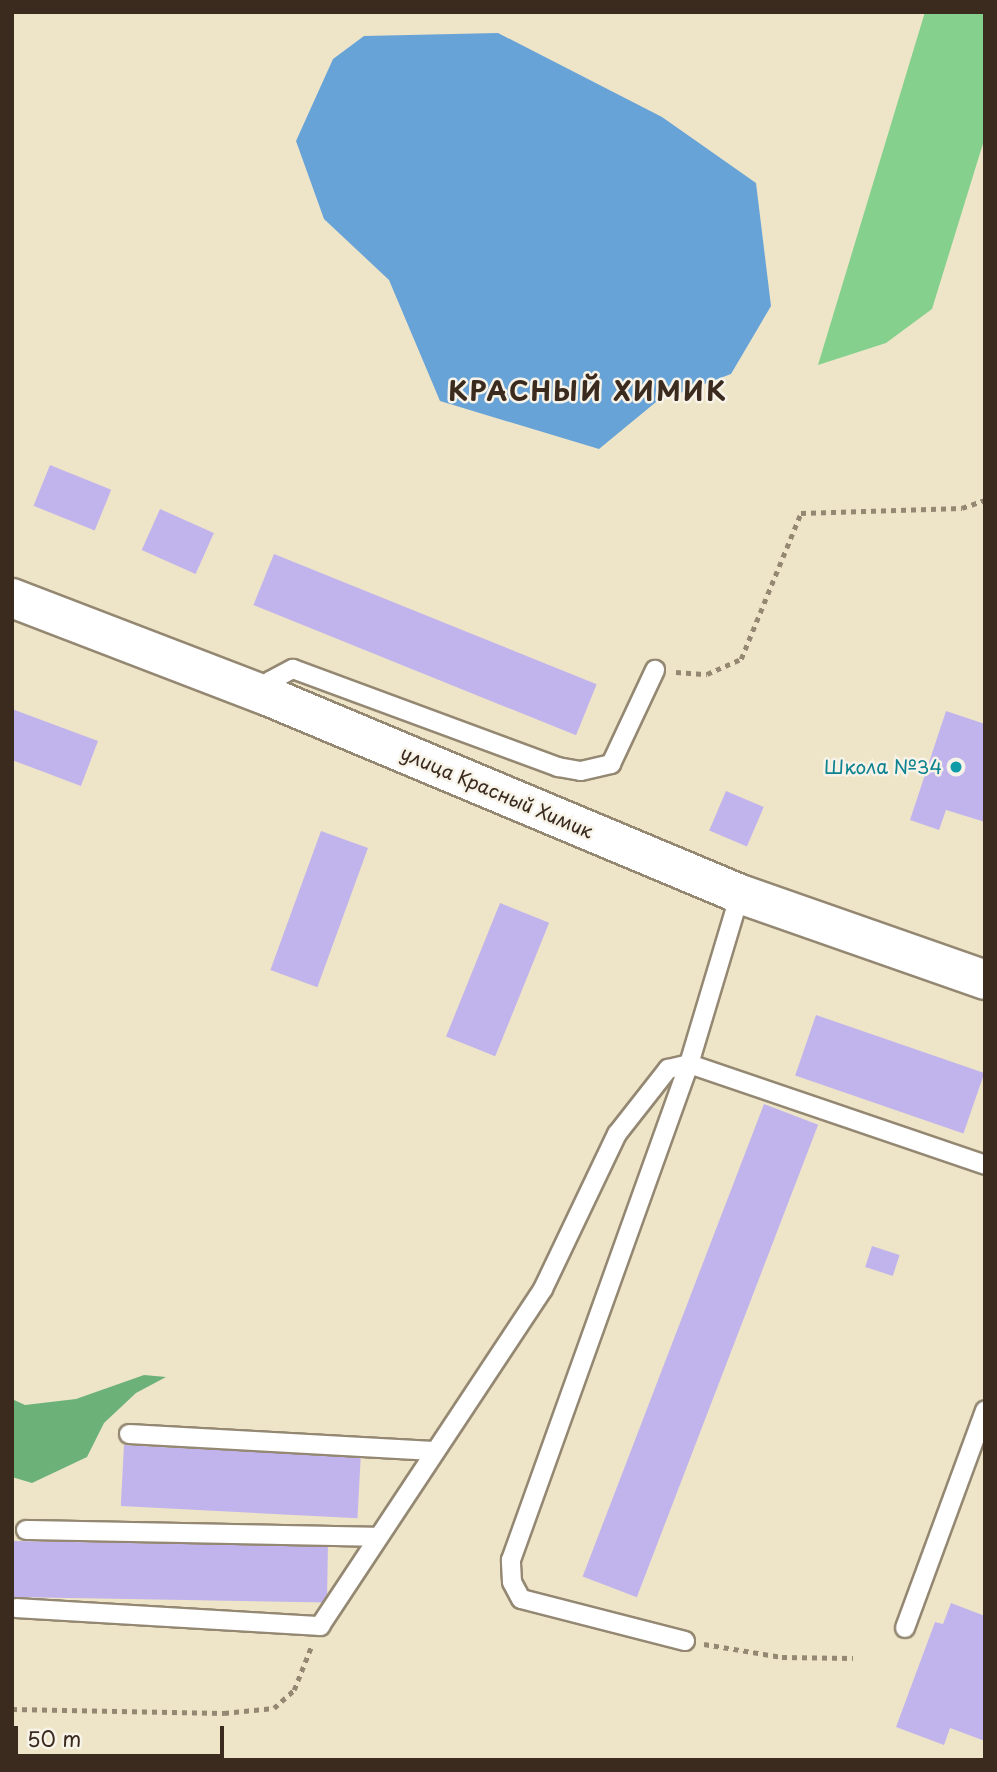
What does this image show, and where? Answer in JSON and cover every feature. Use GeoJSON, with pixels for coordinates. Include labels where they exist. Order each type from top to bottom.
{"type":"FeatureCollection","features":[{"type":"Feature","properties":{"kind":"street","name":"улица Красный Химик"},"geometry":{"type":"LineString","coordinates":[[12,598],[265,695],[740,894],[985,980]]}},
{"type":"Feature","properties":{"kind":"lane"},"geometry":{"type":"LineString","coordinates":[[265,695],[270,681],[293,669],[558,767],[581,771],[611,764],[655,670]]}},
{"type":"Feature","properties":{"kind":"lane"},"geometry":{"type":"LineString","coordinates":[[685,1641],[521,1599],[512,1582],[511,1560],[689,1064],[740,894]]}},
{"type":"Feature","properties":{"kind":"lane"},"geometry":{"type":"LineString","coordinates":[[16,1608],[320,1626],[376,1536],[542,1289],[617,1134],[668,1069],[689,1064],[985,1165]]}},
{"type":"Feature","properties":{"kind":"lane"},"geometry":{"type":"LineString","coordinates":[[905,1628],[985,1410]]}},
{"type":"Feature","properties":{"kind":"lane"},"geometry":{"type":"LineString","coordinates":[[129,1434],[434,1451]]}},
{"type":"Feature","properties":{"kind":"lane"},"geometry":{"type":"LineString","coordinates":[[26,1530],[376,1536]]}},
{"type":"Feature","properties":{"kind":"path"},"geometry":{"type":"LineString","coordinates":[[655,670],[707,674],[741,659],[801,513],[962,508],[985,500]]}},
{"type":"Feature","properties":{"kind":"path"},"geometry":{"type":"LineString","coordinates":[[12,1709],[224,1713],[274,1708],[294,1690],[320,1626]]}},
{"type":"Feature","properties":{"kind":"path"},"geometry":{"type":"LineString","coordinates":[[685,1641],[782,1657],[853,1658]]}},
{"type":"Feature","properties":{"kind":"green space"},"geometry":{"type":"Polygon","coordinates":[[[925,12],[985,12],[985,137],[932,309],[886,343],[818,365],[925,12]]]}},
{"type":"Feature","properties":{"kind":"green space"},"geometry":{"type":"Polygon","coordinates":[[[144,1375],[166,1377],[136,1393],[104,1423],[87,1457],[32,1483],[12,1477],[12,1399],[25,1405],[76,1399],[144,1375]]]}},
{"type":"Feature","properties":{"kind":"water"},"geometry":{"type":"Polygon","coordinates":[[[498,33],[662,117],[756,183],[771,306],[731,374],[656,402],[599,449],[440,401],[389,280],[324,219],[296,141],[333,59],[364,36],[498,33]]]}},
{"type":"Feature","properties":{"kind":"building"},"geometry":{"type":"Polygon","coordinates":[[[50,465],[111,490],[95,531],[34,506],[50,465]]]}},
{"type":"Feature","properties":{"kind":"building"},"geometry":{"type":"Polygon","coordinates":[[[160,509],[214,533],[196,574],[142,550],[160,509]]]}},
{"type":"Feature","properties":{"kind":"building"},"geometry":{"type":"Polygon","coordinates":[[[274,554],[597,684],[576,735],[253,605],[274,554]]]}},
{"type":"Feature","properties":{"kind":"building"},"geometry":{"type":"Polygon","coordinates":[[[12,709],[98,741],[81,786],[12,760],[12,709]]]}},
{"type":"Feature","properties":{"kind":"building","name":"Школа №34"},"geometry":{"type":"Polygon","coordinates":[[[946,711],[985,724],[985,822],[946,810],[939,830],[910,820],[946,711]]]}},
{"type":"Feature","properties":{"kind":"building"},"geometry":{"type":"Polygon","coordinates":[[[726,791],[764,807],[747,847],[709,831],[726,791]]]}},
{"type":"Feature","properties":{"kind":"building"},"geometry":{"type":"Polygon","coordinates":[[[321,831],[368,848],[317,987],[270,970],[321,831]]]}},
{"type":"Feature","properties":{"kind":"building"},"geometry":{"type":"Polygon","coordinates":[[[500,903],[549,923],[495,1056],[446,1037],[500,903]]]}},
{"type":"Feature","properties":{"kind":"building"},"geometry":{"type":"Polygon","coordinates":[[[816,1015],[984,1073],[963,1133],[795,1076],[816,1015]]]}},
{"type":"Feature","properties":{"kind":"building"},"geometry":{"type":"Polygon","coordinates":[[[764,1104],[818,1125],[637,1597],[583,1576],[764,1104]]]}},
{"type":"Feature","properties":{"kind":"building"},"geometry":{"type":"Polygon","coordinates":[[[872,1246],[900,1255],[893,1276],[865,1267],[872,1246]]]}},
{"type":"Feature","properties":{"kind":"building"},"geometry":{"type":"Polygon","coordinates":[[[124,1445],[361,1457],[357,1518],[121,1506],[124,1445]]]}},
{"type":"Feature","properties":{"kind":"building"},"geometry":{"type":"Polygon","coordinates":[[[13,1541],[328,1546],[327,1602],[12,1597],[13,1541]]]}},
{"type":"Feature","properties":{"kind":"building"},"geometry":{"type":"Polygon","coordinates":[[[951,1603],[985,1616],[985,1741],[950,1728],[944,1745],[896,1727],[935,1622],[943,1624],[951,1603]]]}},
{"type":"Feature","properties":{"kind":"place","name":"Школа №34"},"geometry":{"type":"Point","coordinates":[956,767]}},
{"type":"Feature","properties":{"kind":"district","name":"КРАСНЫЙ ХИМИК"},"geometry":{"type":"Point","coordinates":[588,391]}}]}
